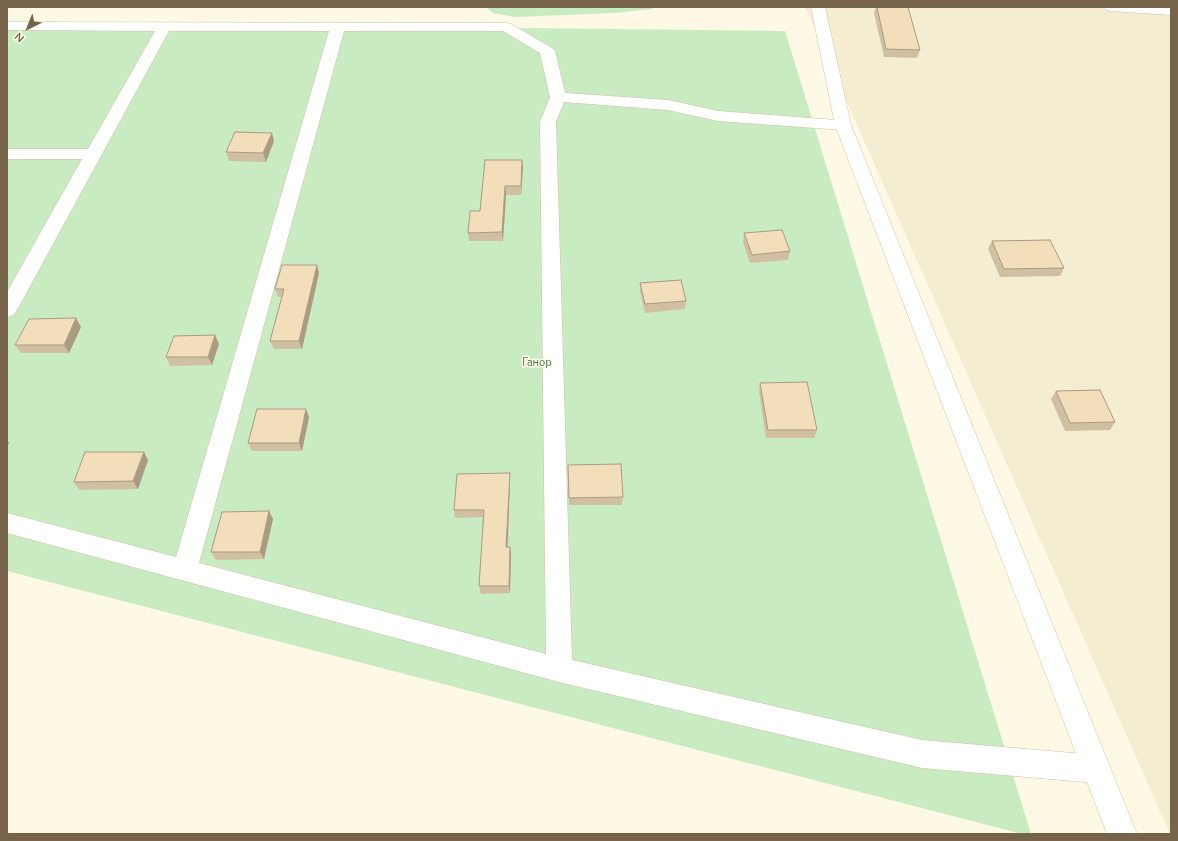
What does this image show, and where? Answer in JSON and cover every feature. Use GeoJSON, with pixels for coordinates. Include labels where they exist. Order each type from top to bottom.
{"type":"FeatureCollection","features":[{"type":"Feature","properties":{"kind":"street"},"geometry":{"type":"LineString","coordinates":[[818,7],[843,125],[1122,834]]}},
{"type":"Feature","properties":{"kind":"street"},"geometry":{"type":"LineString","coordinates":[[1111,7],[1171,11]]}},
{"type":"Feature","properties":{"kind":"street"},"geometry":{"type":"LineString","coordinates":[[7,26],[506,27],[547,51],[558,97],[548,122],[559,670]]}},
{"type":"Feature","properties":{"kind":"street"},"geometry":{"type":"LineString","coordinates":[[7,310],[164,27]]}},
{"type":"Feature","properties":{"kind":"street"},"geometry":{"type":"LineString","coordinates":[[185,570],[338,27]]}},
{"type":"Feature","properties":{"kind":"street"},"geometry":{"type":"LineString","coordinates":[[558,97],[668,105],[718,116],[843,125]]}},
{"type":"Feature","properties":{"kind":"street"},"geometry":{"type":"LineString","coordinates":[[7,154],[94,154]]}},
{"type":"Feature","properties":{"kind":"street"},"geometry":{"type":"LineString","coordinates":[[7,523],[559,670],[922,754],[1096,769]]}},
{"type":"Feature","properties":{"kind":"shaded area"},"geometry":{"type":"Polygon","coordinates":[[[805,7],[1171,7],[1171,834],[1170,834],[805,7]]]}},
{"type":"Feature","properties":{"kind":"green space"},"geometry":{"type":"Polygon","coordinates":[[[486,7],[653,7],[652,9],[615,13],[515,17],[493,13],[486,7]]]}},
{"type":"Feature","properties":{"kind":"green space","name":"Ганор"},"geometry":{"type":"Polygon","coordinates":[[[7,22],[785,31],[1031,834],[1022,834],[7,571],[7,22]]]}},
{"type":"Feature","properties":{"kind":"building"},"geometry":{"type":"Polygon","coordinates":[[[877,7],[908,7],[920,50],[886,49],[877,7]]]}},
{"type":"Feature","properties":{"kind":"building"},"geometry":{"type":"Polygon","coordinates":[[[235,132],[272,133],[263,153],[226,152],[235,132]]]}},
{"type":"Feature","properties":{"kind":"building"},"geometry":{"type":"Polygon","coordinates":[[[485,160],[522,160],[521,186],[505,186],[502,232],[468,233],[470,211],[480,211],[485,160]]]}},
{"type":"Feature","properties":{"kind":"building"},"geometry":{"type":"Polygon","coordinates":[[[782,230],[790,251],[752,255],[744,233],[782,230]]]}},
{"type":"Feature","properties":{"kind":"building"},"geometry":{"type":"Polygon","coordinates":[[[1050,240],[1064,268],[1004,269],[992,241],[1050,240]]]}},
{"type":"Feature","properties":{"kind":"building"},"geometry":{"type":"Polygon","coordinates":[[[282,265],[317,265],[299,341],[270,341],[284,289],[275,289],[282,265]]]}},
{"type":"Feature","properties":{"kind":"building"},"geometry":{"type":"Polygon","coordinates":[[[681,280],[686,301],[645,304],[640,283],[681,280]]]}},
{"type":"Feature","properties":{"kind":"building"},"geometry":{"type":"Polygon","coordinates":[[[76,318],[64,345],[15,345],[29,319],[76,318]]]}},
{"type":"Feature","properties":{"kind":"building"},"geometry":{"type":"Polygon","coordinates":[[[215,335],[208,357],[166,357],[174,336],[215,335]]]}},
{"type":"Feature","properties":{"kind":"building"},"geometry":{"type":"Polygon","coordinates":[[[807,382],[817,430],[768,430],[760,383],[807,382]]]}},
{"type":"Feature","properties":{"kind":"building"},"geometry":{"type":"Polygon","coordinates":[[[1100,390],[1115,422],[1070,423],[1056,391],[1100,390]]]}},
{"type":"Feature","properties":{"kind":"building"},"geometry":{"type":"Polygon","coordinates":[[[257,409],[306,409],[299,443],[248,443],[257,409]]]}},
{"type":"Feature","properties":{"kind":"building"},"geometry":{"type":"Polygon","coordinates":[[[85,452],[144,452],[133,481],[74,482],[85,452]]]}},
{"type":"Feature","properties":{"kind":"building"},"geometry":{"type":"Polygon","coordinates":[[[621,464],[623,497],[569,498],[568,465],[621,464]]]}},
{"type":"Feature","properties":{"kind":"building"},"geometry":{"type":"Polygon","coordinates":[[[510,473],[506,547],[510,547],[509,586],[479,586],[484,510],[454,510],[457,474],[510,473]]]}},
{"type":"Feature","properties":{"kind":"building"},"geometry":{"type":"Polygon","coordinates":[[[269,511],[260,552],[211,552],[222,512],[269,511]]]}}]}
